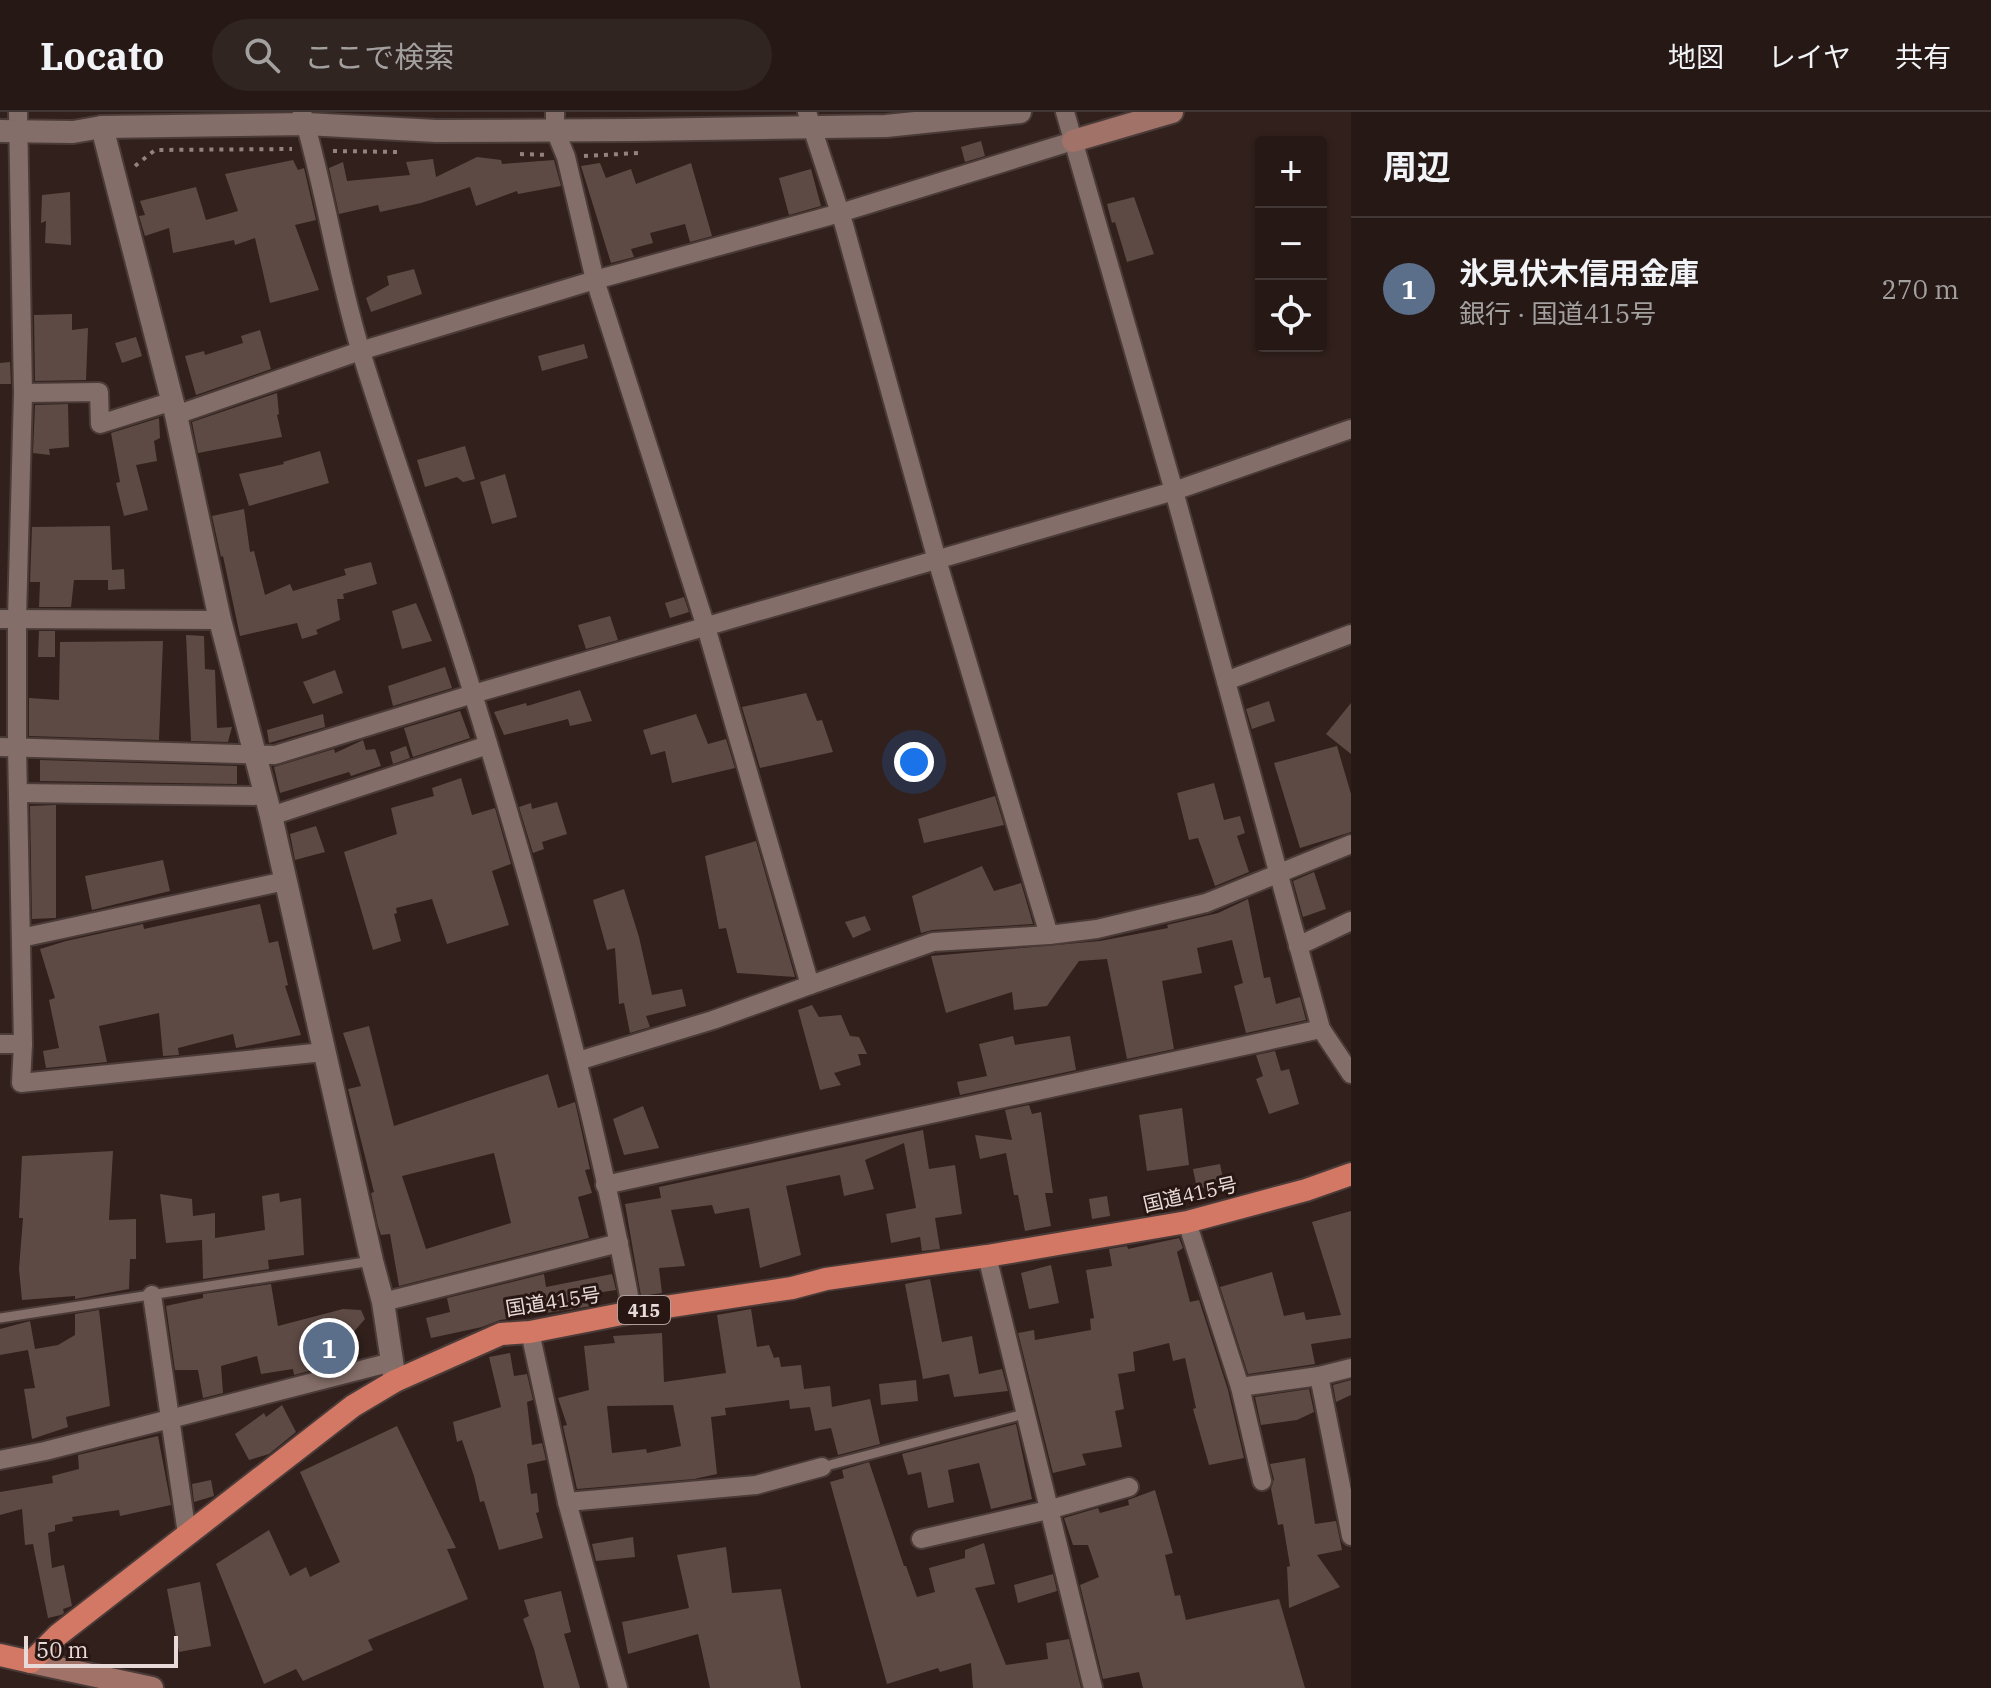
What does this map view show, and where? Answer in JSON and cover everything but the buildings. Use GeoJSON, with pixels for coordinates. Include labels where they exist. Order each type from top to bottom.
{"type":"FeatureCollection","features":[{"type":"Feature","properties":{"kind":"highway","name":"国道415号"},"geometry":{"type":"LineString","coordinates":[[31,1662],[58,1635],[394,1372],[501,1334],[530,1332],[632,1312],[792,1288],[826,1279],[1187,1222],[1306,1190],[1351,1174]]}},
{"type":"Feature","properties":{"kind":"highway"},"geometry":{"type":"LineString","coordinates":[[0,1655],[31,1662]]}},
{"type":"Feature","properties":{"kind":"main road"},"geometry":{"type":"LineString","coordinates":[[1073,141],[1172,112]]}},
{"type":"Feature","properties":{"kind":"main road"},"geometry":{"type":"LineString","coordinates":[[31,1662],[152,1688]]}},
{"type":"Feature","properties":{"kind":"street"},"geometry":{"type":"LineString","coordinates":[[324,1052],[21,1083],[23,1044],[18,793],[9,747],[9,619],[23,393],[12,125],[73,132],[103,119],[304,118],[436,131],[555,121],[810,119],[886,126],[1020,112]]}},
{"type":"Feature","properties":{"kind":"street"},"geometry":{"type":"LineString","coordinates":[[1065,112],[1174,491],[1321,1029],[1351,1074]]}},
{"type":"Feature","properties":{"kind":"street"},"geometry":{"type":"LineString","coordinates":[[304,118],[360,351],[473,694],[578,1061],[632,1312]]}},
{"type":"Feature","properties":{"kind":"street"},"geometry":{"type":"LineString","coordinates":[[0,1460],[168,1419],[394,1372],[383,1302],[268,806],[220,620],[175,408],[103,119]]}},
{"type":"Feature","properties":{"kind":"street"},"geometry":{"type":"LineString","coordinates":[[810,119],[1049,935]]}},
{"type":"Feature","properties":{"kind":"street"},"geometry":{"type":"LineString","coordinates":[[555,121],[595,280],[706,627],[810,985]]}},
{"type":"Feature","properties":{"kind":"street"},"geometry":{"type":"LineString","coordinates":[[23,393],[99,392],[100,424],[175,408],[595,280],[840,213],[1073,141]]}},
{"type":"Feature","properties":{"kind":"street"},"geometry":{"type":"LineString","coordinates":[[9,747],[275,755],[473,694],[1174,491],[1351,429]]}},
{"type":"Feature","properties":{"kind":"street"},"geometry":{"type":"LineString","coordinates":[[9,619],[220,620]]}},
{"type":"Feature","properties":{"kind":"street"},"geometry":{"type":"LineString","coordinates":[[1226,681],[1351,634]]}},
{"type":"Feature","properties":{"kind":"street"},"geometry":{"type":"LineString","coordinates":[[18,793],[268,806],[488,745]]}},
{"type":"Feature","properties":{"kind":"street"},"geometry":{"type":"LineString","coordinates":[[578,1061],[713,1020],[933,942],[1097,929],[1206,903],[1351,844]]}},
{"type":"Feature","properties":{"kind":"street"},"geometry":{"type":"LineString","coordinates":[[21,938],[285,881]]}},
{"type":"Feature","properties":{"kind":"street"},"geometry":{"type":"LineString","coordinates":[[1298,946],[1351,921]]}},
{"type":"Feature","properties":{"kind":"street"},"geometry":{"type":"LineString","coordinates":[[605,1185],[1321,1029]]}},
{"type":"Feature","properties":{"kind":"street"},"geometry":{"type":"LineString","coordinates":[[0,1044],[23,1044]]}},
{"type":"Feature","properties":{"kind":"street"},"geometry":{"type":"LineString","coordinates":[[1187,1222],[1240,1387],[1262,1481]]}},
{"type":"Feature","properties":{"kind":"street"},"geometry":{"type":"LineString","coordinates":[[383,1302],[619,1243]]}},
{"type":"Feature","properties":{"kind":"street"},"geometry":{"type":"LineString","coordinates":[[987,1256],[1093,1688]]}},
{"type":"Feature","properties":{"kind":"street"},"geometry":{"type":"LineString","coordinates":[[152,1295],[187,1534]]}},
{"type":"Feature","properties":{"kind":"street"},"geometry":{"type":"LineString","coordinates":[[530,1332],[567,1502],[618,1688]]}},
{"type":"Feature","properties":{"kind":"street"},"geometry":{"type":"LineString","coordinates":[[1240,1387],[1319,1376],[1351,1368]]}},
{"type":"Feature","properties":{"kind":"street"},"geometry":{"type":"LineString","coordinates":[[1319,1376],[1351,1536]]}},
{"type":"Feature","properties":{"kind":"street"},"geometry":{"type":"LineString","coordinates":[[567,1502],[756,1485],[822,1467]]}},
{"type":"Feature","properties":{"kind":"street"},"geometry":{"type":"LineString","coordinates":[[921,1539],[1048,1510],[1129,1487]]}},
{"type":"Feature","properties":{"kind":"lane"},"geometry":{"type":"LineString","coordinates":[[0,1318],[372,1261]]}},
{"type":"Feature","properties":{"kind":"lane"},"geometry":{"type":"LineString","coordinates":[[822,1467],[1024,1414]]}},
{"type":"Feature","properties":{"kind":"place","name":"氷見伏木信用金庫"},"geometry":{"type":"Point","coordinates":[329,1348]}}]}
